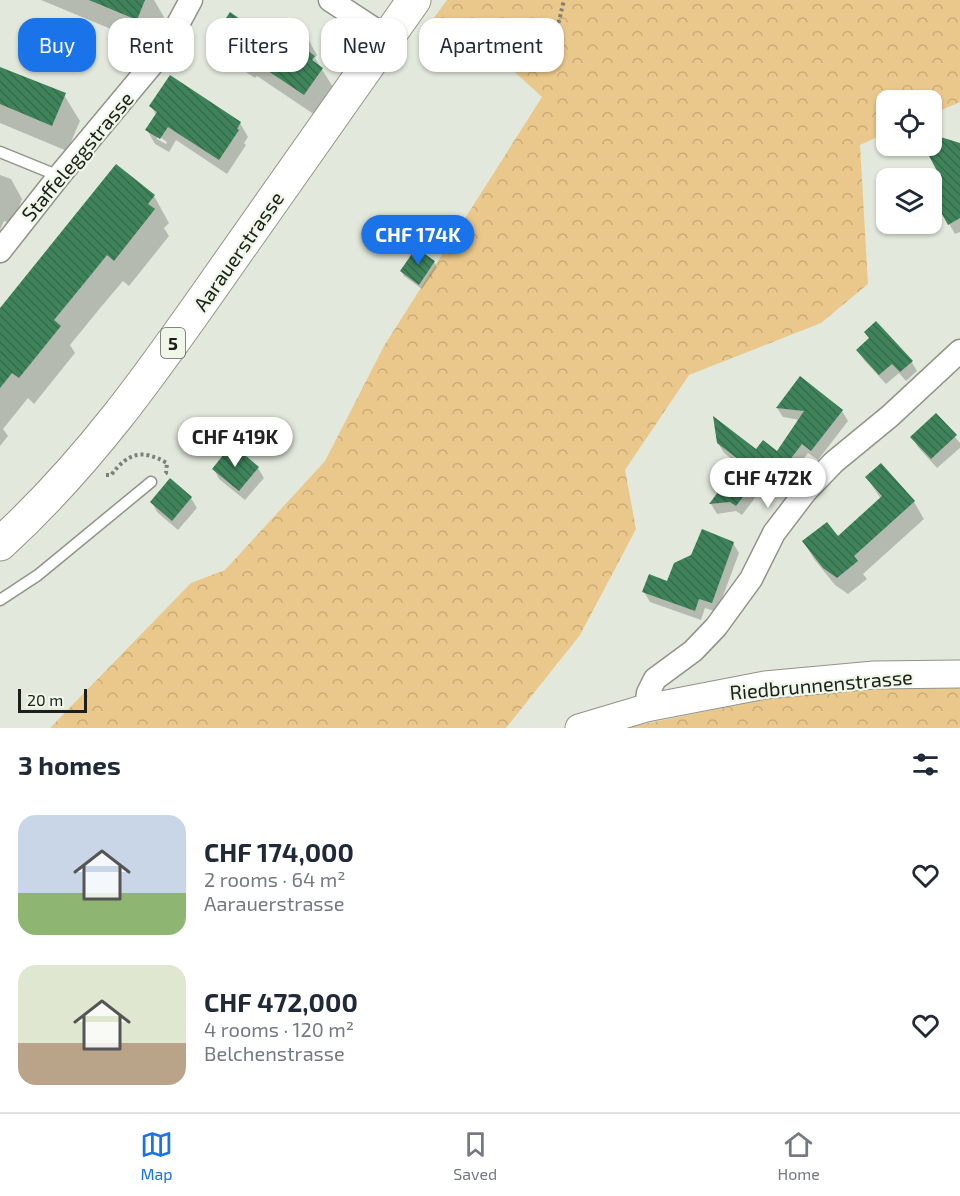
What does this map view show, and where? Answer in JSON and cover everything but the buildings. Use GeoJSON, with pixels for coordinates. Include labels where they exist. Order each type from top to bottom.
{"type":"FeatureCollection","features":[{"type":"Feature","properties":{"kind":"main road","name":"Aarauerstrasse"},"geometry":{"type":"LineString","coordinates":[[402,18],[414,0]]}},
{"type":"Feature","properties":{"kind":"main road","name":"Aarauerstrasse"},"geometry":{"type":"LineString","coordinates":[[0,544],[39,508],[84,459],[147,380],[364,72]]}},
{"type":"Feature","properties":{"kind":"street","name":"Staffeleggstrasse"},"geometry":{"type":"LineString","coordinates":[[0,251],[164,50],[191,0]]}},
{"type":"Feature","properties":{"kind":"street"},"geometry":{"type":"LineString","coordinates":[[330,0],[357,18]]}},
{"type":"Feature","properties":{"kind":"street"},"geometry":{"type":"LineString","coordinates":[[646,708],[648,693],[655,679],[693,651],[716,627],[751,579],[774,532],[806,491],[834,462],[890,416],[960,351]]}},
{"type":"Feature","properties":{"kind":"street","name":"Riedbrunnenstrasse"},"geometry":{"type":"LineString","coordinates":[[579,728],[646,708],[765,685],[874,675],[960,674]]}},
{"type":"Feature","properties":{"kind":"lane"},"geometry":{"type":"LineString","coordinates":[[0,152],[59,176]]}},
{"type":"Feature","properties":{"kind":"lane"},"geometry":{"type":"LineString","coordinates":[[0,600],[38,575],[152,482]]}},
{"type":"Feature","properties":{"kind":"path"},"geometry":{"type":"LineString","coordinates":[[560,18],[564,0]]}},
{"type":"Feature","properties":{"kind":"path"},"geometry":{"type":"LineString","coordinates":[[111,475],[122,461],[134,455],[152,454],[167,463],[166,473],[152,482]]}},
{"type":"Feature","properties":{"kind":"green space"},"geometry":{"type":"Polygon","coordinates":[[[447,0],[960,0],[960,102],[942,110],[942,90],[876,90],[876,138],[860,145],[868,284],[821,323],[689,375],[625,470],[636,529],[580,635],[506,728],[50,728],[191,583],[225,570],[325,461],[384,346],[542,97],[515,72],[564,72],[564,18],[434,18],[447,0]]]}},
{"type":"Feature","properties":{"kind":"green space"},"geometry":{"type":"Polygon","coordinates":[[[960,688],[960,728],[624,728],[766,699],[830,690],[960,688]]]}}]}
